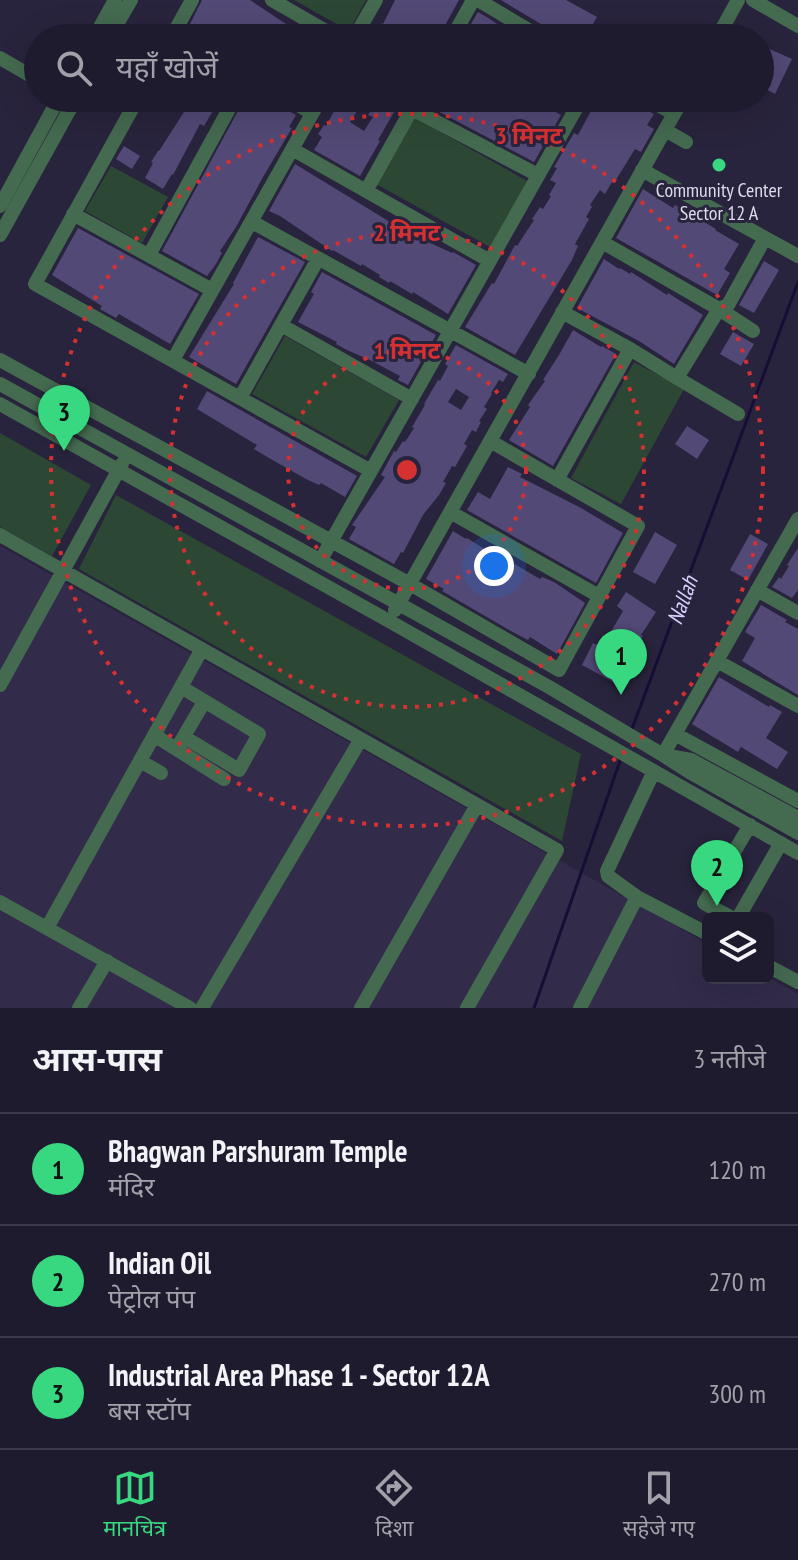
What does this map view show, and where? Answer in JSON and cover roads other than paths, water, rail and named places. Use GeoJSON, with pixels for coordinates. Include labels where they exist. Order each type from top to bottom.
{"type":"FeatureCollection","features":[{"type":"Feature","properties":{"kind":"street"},"geometry":{"type":"LineString","coordinates":[[102,24],[115,0]]}},
{"type":"Feature","properties":{"kind":"street"},"geometry":{"type":"LineString","coordinates":[[117,24],[131,0]]}},
{"type":"Feature","properties":{"kind":"street"},"geometry":{"type":"LineString","coordinates":[[180,24],[192,0]]}},
{"type":"Feature","properties":{"kind":"street"},"geometry":{"type":"LineString","coordinates":[[362,24],[376,0]]}},
{"type":"Feature","properties":{"kind":"street"},"geometry":{"type":"LineString","coordinates":[[460,24],[475,0],[517,24]]}},
{"type":"Feature","properties":{"kind":"street"},"geometry":{"type":"LineString","coordinates":[[725,24],[738,0]]}},
{"type":"Feature","properties":{"kind":"street"},"geometry":{"type":"LineString","coordinates":[[753,0],[798,26]]}},
{"type":"Feature","properties":{"kind":"street"},"geometry":{"type":"LineString","coordinates":[[278,1],[315,24]]}},
{"type":"Feature","properties":{"kind":"street"},"geometry":{"type":"LineString","coordinates":[[0,58],[24,72]]}},
{"type":"Feature","properties":{"kind":"street"},"geometry":{"type":"LineString","coordinates":[[0,206],[51,112]]}},
{"type":"Feature","properties":{"kind":"street"},"geometry":{"type":"LineString","coordinates":[[0,235],[68,112]]}},
{"type":"Feature","properties":{"kind":"street"},"geometry":{"type":"LineString","coordinates":[[130,112],[35,284],[371,471]]}},
{"type":"Feature","properties":{"kind":"street"},"geometry":{"type":"LineString","coordinates":[[149,255],[227,112]]}},
{"type":"Feature","properties":{"kind":"street"},"geometry":{"type":"LineString","coordinates":[[366,191],[410,112]]}},
{"type":"Feature","properties":{"kind":"street"},"geometry":{"type":"LineString","coordinates":[[429,112],[538,175]]}},
{"type":"Feature","properties":{"kind":"street"},"geometry":{"type":"LineString","coordinates":[[320,561],[574,112]]}},
{"type":"Feature","properties":{"kind":"street"},"geometry":{"type":"LineString","coordinates":[[389,621],[674,114],[670,112]]}},
{"type":"Feature","properties":{"kind":"street"},"geometry":{"type":"LineString","coordinates":[[173,360],[312,113]]}},
{"type":"Feature","properties":{"kind":"street"},"geometry":{"type":"LineString","coordinates":[[665,130],[686,142]]}},
{"type":"Feature","properties":{"kind":"street"},"geometry":{"type":"LineString","coordinates":[[292,149],[490,261]]}},
{"type":"Feature","properties":{"kind":"street"},"geometry":{"type":"LineString","coordinates":[[642,170],[798,256]]}},
{"type":"Feature","properties":{"kind":"street"},"geometry":{"type":"LineString","coordinates":[[73,214],[212,290]]}},
{"type":"Feature","properties":{"kind":"street"},"geometry":{"type":"LineString","coordinates":[[252,222],[529,374]]}},
{"type":"Feature","properties":{"kind":"street"},"geometry":{"type":"LineString","coordinates":[[677,378],[719,309],[728,305],[765,238]]}},
{"type":"Feature","properties":{"kind":"street"},"geometry":{"type":"LineString","coordinates":[[602,242],[753,331]]}},
{"type":"Feature","properties":{"kind":"street"},"geometry":{"type":"LineString","coordinates":[[240,398],[318,259]]}},
{"type":"Feature","properties":{"kind":"street"},"geometry":{"type":"LineString","coordinates":[[562,312],[738,414]]}},
{"type":"Feature","properties":{"kind":"street"},"geometry":{"type":"LineString","coordinates":[[281,325],[412,399]]}},
{"type":"Feature","properties":{"kind":"street"},"geometry":{"type":"LineString","coordinates":[[557,480],[630,349]]}},
{"type":"Feature","properties":{"kind":"street"},"geometry":{"type":"LineString","coordinates":[[0,360],[410,584],[559,670],[638,526],[490,441]]}},
{"type":"Feature","properties":{"kind":"street"},"geometry":{"type":"LineString","coordinates":[[0,384],[549,687],[798,833]]}},
{"type":"Feature","properties":{"kind":"street"},"geometry":{"type":"LineString","coordinates":[[0,404],[798,853]]}},
{"type":"Feature","properties":{"kind":"street"},"geometry":{"type":"LineString","coordinates":[[0,685],[127,454]]}},
{"type":"Feature","properties":{"kind":"street"},"geometry":{"type":"LineString","coordinates":[[450,512],[599,596]]}},
{"type":"Feature","properties":{"kind":"street"},"geometry":{"type":"LineString","coordinates":[[659,752],[675,734],[798,519]]}},
{"type":"Feature","properties":{"kind":"street"},"geometry":{"type":"LineString","coordinates":[[0,535],[557,850],[467,1008]]}},
{"type":"Feature","properties":{"kind":"street"},"geometry":{"type":"LineString","coordinates":[[757,590],[798,613]]}},
{"type":"Feature","properties":{"kind":"street"},"geometry":{"type":"LineString","coordinates":[[47,928],[202,649]]}},
{"type":"Feature","properties":{"kind":"street"},"geometry":{"type":"LineString","coordinates":[[717,661],[798,706]]}},
{"type":"Feature","properties":{"kind":"street"},"geometry":{"type":"LineString","coordinates":[[154,735],[239,770],[259,734],[181,687]]}},
{"type":"Feature","properties":{"kind":"street"},"geometry":{"type":"LineString","coordinates":[[180,744],[204,702]]}},
{"type":"Feature","properties":{"kind":"street"},"geometry":{"type":"LineString","coordinates":[[675,734],[798,801]]}},
{"type":"Feature","properties":{"kind":"street"},"geometry":{"type":"LineString","coordinates":[[202,1008],[361,739]]}},
{"type":"Feature","properties":{"kind":"street"},"geometry":{"type":"LineString","coordinates":[[659,752],[691,760],[798,818]]}},
{"type":"Feature","properties":{"kind":"street"},"geometry":{"type":"LineString","coordinates":[[200,756],[224,779]]}},
{"type":"Feature","properties":{"kind":"street"},"geometry":{"type":"LineString","coordinates":[[140,761],[161,773]]}},
{"type":"Feature","properties":{"kind":"street"},"geometry":{"type":"LineString","coordinates":[[649,768],[607,871],[608,876],[637,897],[702,931]]}},
{"type":"Feature","properties":{"kind":"street"},"geometry":{"type":"LineString","coordinates":[[361,1008],[477,805]]}},
{"type":"Feature","properties":{"kind":"street"},"geometry":{"type":"LineString","coordinates":[[723,912],[704,903],[750,825]]}},
{"type":"Feature","properties":{"kind":"street"},"geometry":{"type":"LineString","coordinates":[[739,912],[781,843]]}},
{"type":"Feature","properties":{"kind":"street"},"geometry":{"type":"LineString","coordinates":[[580,1008],[637,897]]}},
{"type":"Feature","properties":{"kind":"street"},"geometry":{"type":"LineString","coordinates":[[0,902],[190,1008]]}},
{"type":"Feature","properties":{"kind":"street"},"geometry":{"type":"LineString","coordinates":[[79,1008],[107,961]]}},
{"type":"Feature","properties":{"kind":"street"},"geometry":{"type":"LineString","coordinates":[[774,969],[798,982]]}},
{"type":"Feature","properties":{"kind":"waterway","name":"Nallah"},"geometry":{"type":"LineString","coordinates":[[632,729],[798,282]]}},
{"type":"Feature","properties":{"kind":"waterway","name":"Nallah"},"geometry":{"type":"LineString","coordinates":[[534,1008],[621,758]]}},
{"type":"Feature","properties":{"kind":"place","name":"Community Center Sector 12 A"},"geometry":{"type":"Point","coordinates":[719,165]}},
{"type":"Feature","properties":{"kind":"place","name":"Industrial Area Phase 1 - Sector 12A"},"geometry":{"type":"Point","coordinates":[64,451]}},
{"type":"Feature","properties":{"kind":"place","name":"Bhagwan Parshuram Temple"},"geometry":{"type":"Point","coordinates":[621,695]}},
{"type":"Feature","properties":{"kind":"place","name":"Indian Oil"},"geometry":{"type":"Point","coordinates":[717,906]}}]}
